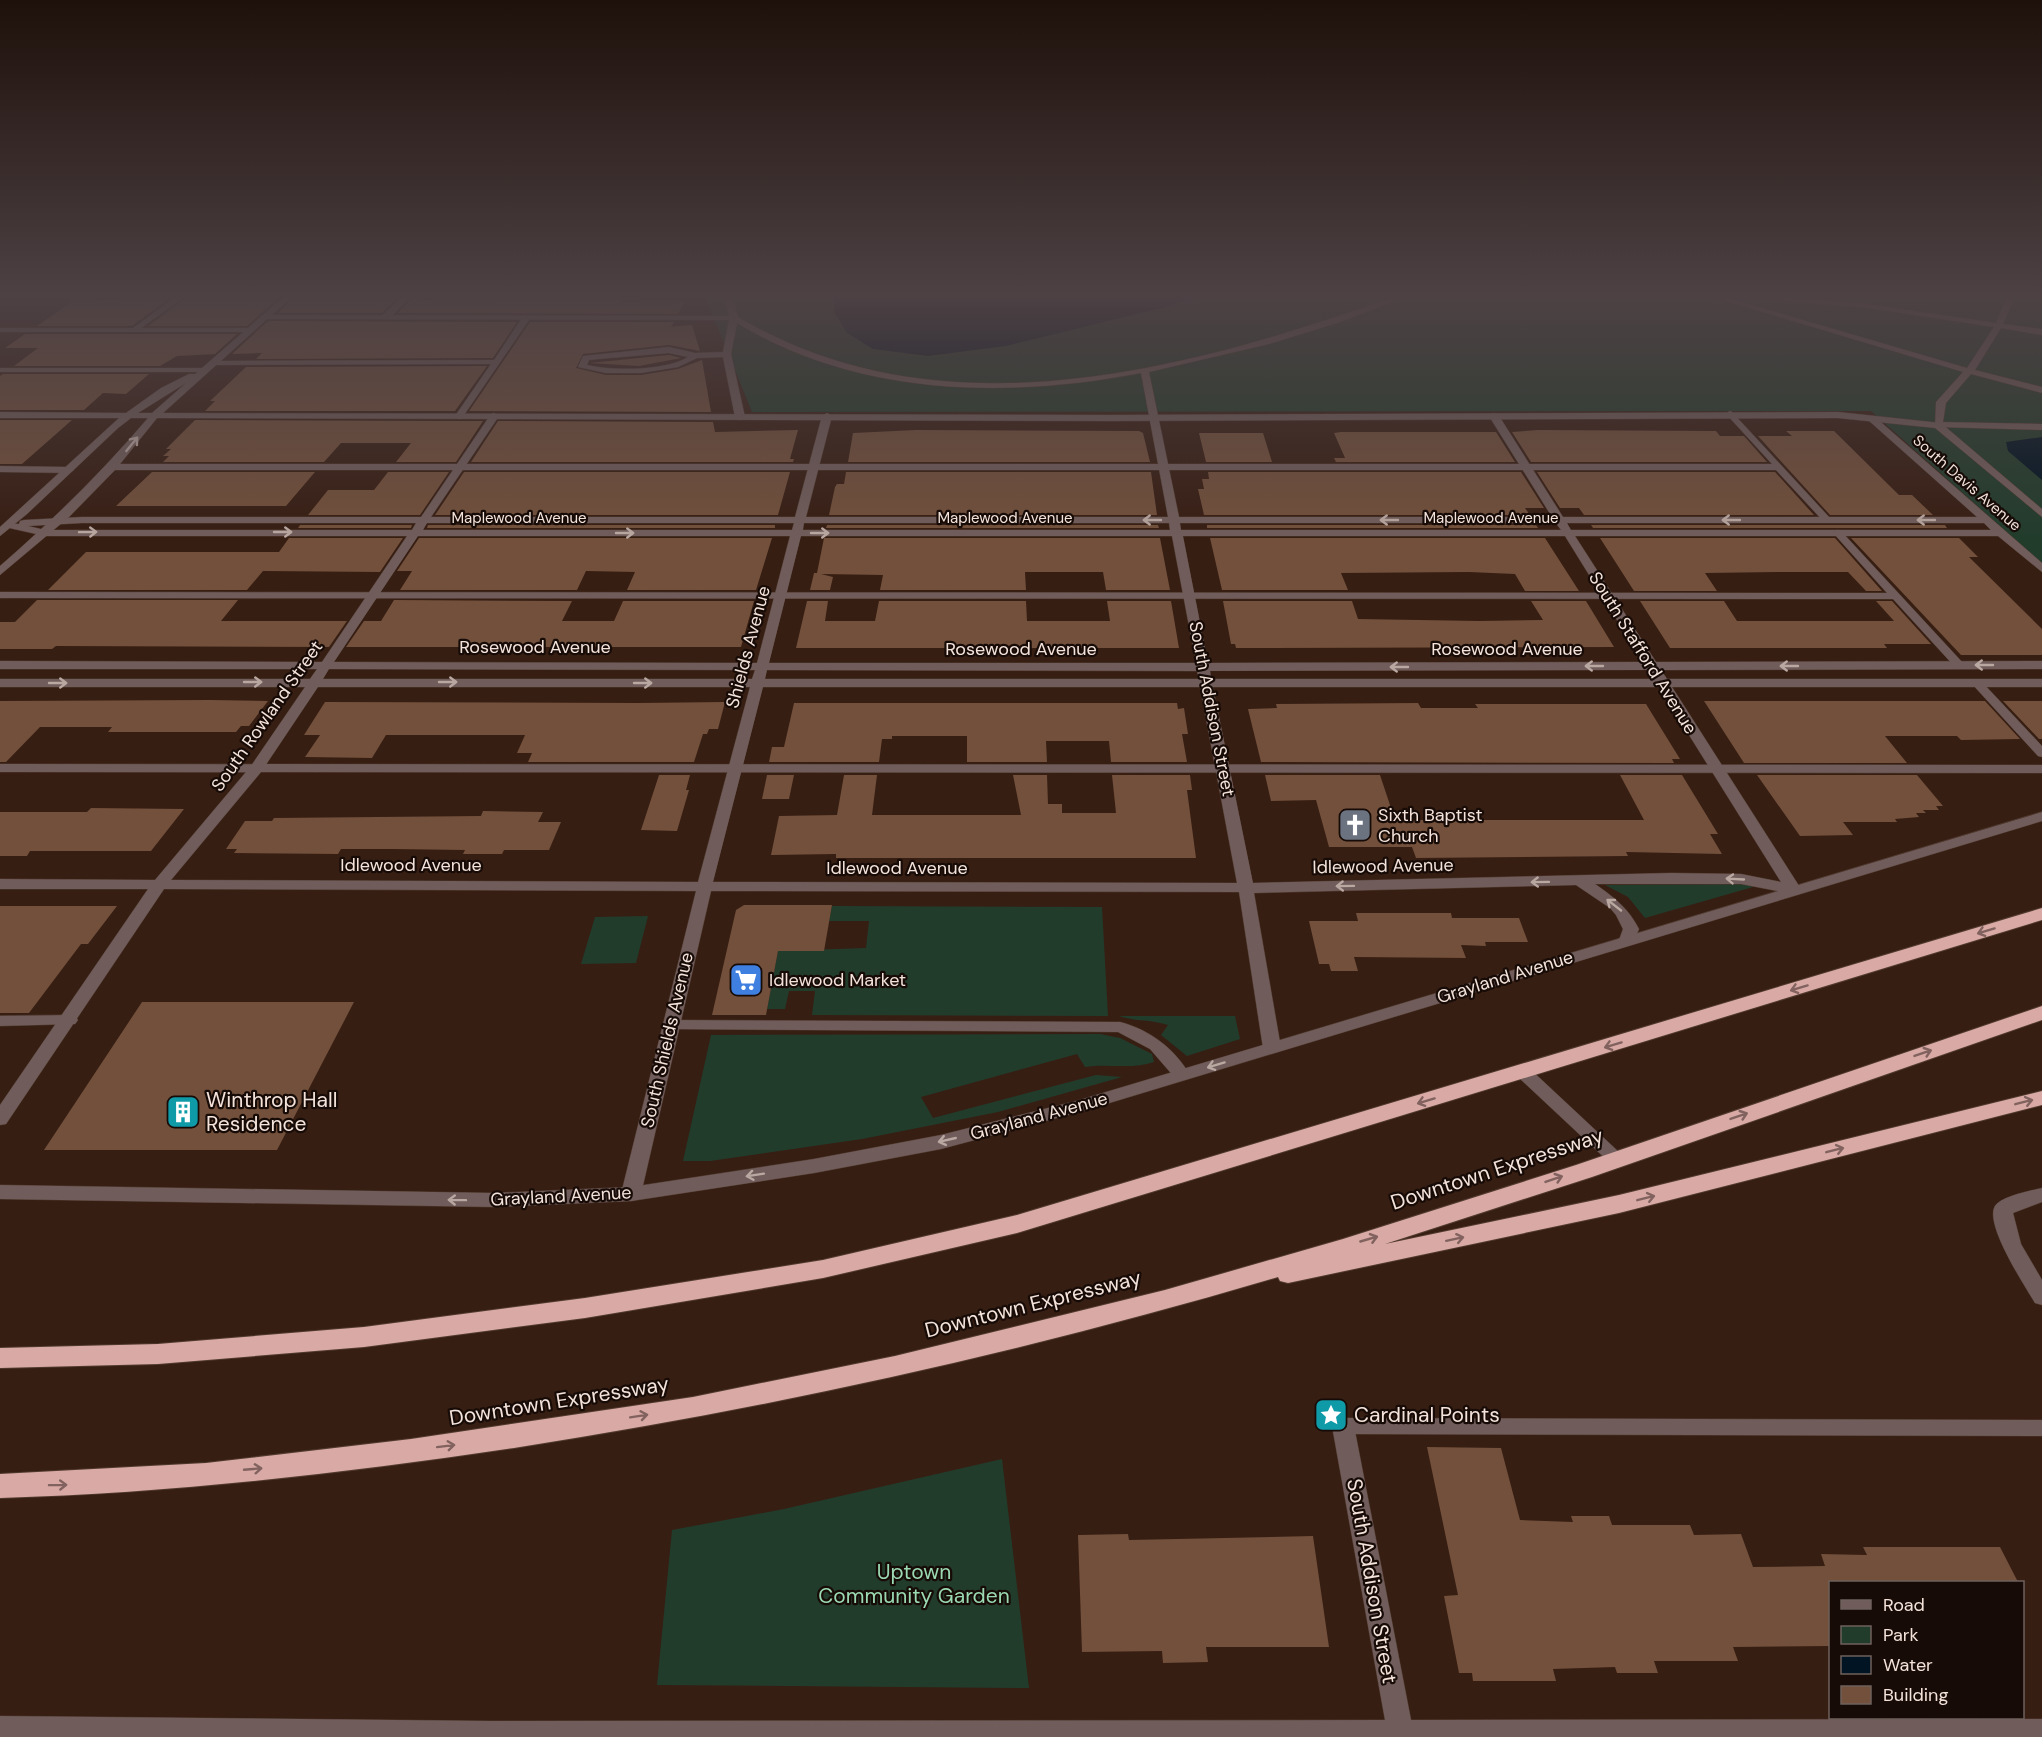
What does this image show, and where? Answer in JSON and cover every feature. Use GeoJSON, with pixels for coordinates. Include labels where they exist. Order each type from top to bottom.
{"type":"FeatureCollection","features":[{"type":"Feature","properties":{"kind":"highway"},"geometry":{"type":"LineString","coordinates":[[0,1358],[158,1354],[364,1337],[585,1308],[823,1269],[1017,1224],[2042,914]]}},
{"type":"Feature","properties":{"kind":"highway","name":"Downtown Expressway"},"geometry":{"type":"LineString","coordinates":[[0,1486],[79,1485],[289,1466],[562,1428],[723,1402],[953,1353],[1151,1303],[1430,1221],[2042,1013]]}},
{"type":"Feature","properties":{"kind":"highway"},"geometry":{"type":"LineString","coordinates":[[1151,1303],[1619,1204],[2042,1098]]}},
{"type":"Feature","properties":{"kind":"street"},"geometry":{"type":"LineString","coordinates":[[3,527],[69,470],[127,414],[171,385],[191,375]]}},
{"type":"Feature","properties":{"kind":"street"},"geometry":{"type":"LineString","coordinates":[[0,572],[59,520],[112,467],[156,414],[200,375]]}},
{"type":"Feature","properties":{"kind":"street"},"geometry":{"type":"LineString","coordinates":[[731,375],[740,417]]}},
{"type":"Feature","properties":{"kind":"street"},"geometry":{"type":"LineString","coordinates":[[885,375],[916,381],[1005,386],[1114,375]]}},
{"type":"Feature","properties":{"kind":"street","name":"South Addison Street"},"geometry":{"type":"LineString","coordinates":[[1146,375],[1246,888],[1272,1048]]}},
{"type":"Feature","properties":{"kind":"street"},"geometry":{"type":"LineString","coordinates":[[1938,425],[1941,402],[1965,375]]}},
{"type":"Feature","properties":{"kind":"street"},"geometry":{"type":"LineString","coordinates":[[1987,375],[2042,390]]}},
{"type":"Feature","properties":{"kind":"street"},"geometry":{"type":"LineString","coordinates":[[0,415],[1155,418],[1731,414],[1838,415],[1938,425],[2042,427]]}},
{"type":"Feature","properties":{"kind":"street","name":"South Rowland Street"},"geometry":{"type":"LineString","coordinates":[[0,1119],[70,1020],[160,883],[256,769],[494,416]]}},
{"type":"Feature","properties":{"kind":"street","name":"Shields Avenue"},"geometry":{"type":"LineString","coordinates":[[704,887],[828,416]]}},
{"type":"Feature","properties":{"kind":"street","name":"South Stafford Avenue"},"geometry":{"type":"LineString","coordinates":[[1494,416],[1793,889]]}},
{"type":"Feature","properties":{"kind":"street","name":"South Davis Avenue"},"geometry":{"type":"LineString","coordinates":[[1872,419],[2042,570]]}},
{"type":"Feature","properties":{"kind":"street"},"geometry":{"type":"LineString","coordinates":[[1938,425],[2042,514]]}},
{"type":"Feature","properties":{"kind":"street","name":"Maplewood Avenue"},"geometry":{"type":"LineString","coordinates":[[3,527],[59,520],[424,520],[799,526],[1176,526],[1560,520],[1985,520]]}},
{"type":"Feature","properties":{"kind":"street","name":"Maplewood Avenue"},"geometry":{"type":"LineString","coordinates":[[3,527],[45,532],[415,533],[799,526]]}},
{"type":"Feature","properties":{"kind":"street","name":"Maplewood Avenue"},"geometry":{"type":"LineString","coordinates":[[1176,526],[1568,533],[2001,533]]}},
{"type":"Feature","properties":{"kind":"street","name":"Rosewood Avenue"},"geometry":{"type":"LineString","coordinates":[[0,665],[327,664],[1204,668],[2042,665]]}},
{"type":"Feature","properties":{"kind":"street","name":"Rosewood Avenue"},"geometry":{"type":"LineString","coordinates":[[0,683],[1206,681],[2042,683]]}},
{"type":"Feature","properties":{"kind":"street","name":"Grayland Avenue"},"geometry":{"type":"LineString","coordinates":[[0,1192],[494,1200],[631,1194],[814,1166],[941,1142],[1077,1107],[1793,889],[2042,816]]}},
{"type":"Feature","properties":{"kind":"street","name":"Idlewood Avenue"},"geometry":{"type":"LineString","coordinates":[[0,884],[1246,888],[1741,879],[1793,889]]}},
{"type":"Feature","properties":{"kind":"street"},"geometry":{"type":"LineString","coordinates":[[1580,881],[1623,913],[1630,929],[1627,940]]}},
{"type":"Feature","properties":{"kind":"street","name":"South Shields Avenue"},"geometry":{"type":"LineString","coordinates":[[631,1194],[704,887]]}},
{"type":"Feature","properties":{"kind":"street"},"geometry":{"type":"LineString","coordinates":[[2042,1196],[2021,1200],[2003,1209],[2004,1227],[2010,1244],[2042,1297]]}},
{"type":"Feature","properties":{"kind":"street","name":"South Addison Street"},"geometry":{"type":"LineString","coordinates":[[1343,1426],[1400,1735]]}},
{"type":"Feature","properties":{"kind":"street"},"geometry":{"type":"LineString","coordinates":[[0,1729],[490,1736],[2042,1732]]}},
{"type":"Feature","properties":{"kind":"lane"},"geometry":{"type":"LineString","coordinates":[[459,416],[486,375]]}},
{"type":"Feature","properties":{"kind":"lane"},"geometry":{"type":"LineString","coordinates":[[1731,414],[1827,520]]}},
{"type":"Feature","properties":{"kind":"lane"},"geometry":{"type":"LineString","coordinates":[[112,467],[1776,466]]}},
{"type":"Feature","properties":{"kind":"lane"},"geometry":{"type":"LineString","coordinates":[[0,470],[69,470]]}},
{"type":"Feature","properties":{"kind":"lane"},"geometry":{"type":"LineString","coordinates":[[1838,533],[1959,665]]}},
{"type":"Feature","properties":{"kind":"lane"},"geometry":{"type":"LineString","coordinates":[[0,595],[1896,596]]}},
{"type":"Feature","properties":{"kind":"lane"},"geometry":{"type":"LineString","coordinates":[[1977,683],[2042,753]]}},
{"type":"Feature","properties":{"kind":"lane"},"geometry":{"type":"LineString","coordinates":[[0,768],[2042,769]]}},
{"type":"Feature","properties":{"kind":"lane"},"geometry":{"type":"LineString","coordinates":[[0,1021],[70,1020]]}},
{"type":"Feature","properties":{"kind":"lane"},"geometry":{"type":"LineString","coordinates":[[670,1024],[1120,1027],[1149,1038],[1160,1047],[1182,1076]]}},
{"type":"Feature","properties":{"kind":"lane"},"geometry":{"type":"LineString","coordinates":[[1523,1072],[1615,1158]]}},
{"type":"Feature","properties":{"kind":"lane"},"geometry":{"type":"LineString","coordinates":[[1343,1426],[2042,1428]]}},
{"type":"Feature","properties":{"kind":"green space"},"geometry":{"type":"Polygon","coordinates":[[[737,375],[2042,375],[2042,564],[1871,411],[752,412],[737,375]]]}},
{"type":"Feature","properties":{"kind":"green space"},"geometry":{"type":"Polygon","coordinates":[[[1605,885],[1760,885],[1645,918],[1628,897],[1605,885]]]}},
{"type":"Feature","properties":{"kind":"green space"},"geometry":{"type":"Polygon","coordinates":[[[832,906],[1102,907],[1108,1016],[812,1015],[815,991],[789,991],[785,1009],[767,1009],[778,951],[866,948],[869,921],[829,921],[832,906]]]}},
{"type":"Feature","properties":{"kind":"green space"},"geometry":{"type":"Polygon","coordinates":[[[648,916],[636,963],[581,964],[595,917],[648,916]]]}},
{"type":"Feature","properties":{"kind":"green space"},"geometry":{"type":"Polygon","coordinates":[[[1119,1016],[1235,1016],[1240,1039],[1187,1056],[1161,1035],[1168,1025],[1119,1016]]]}},
{"type":"Feature","properties":{"kind":"green space"},"geometry":{"type":"Polygon","coordinates":[[[1100,1034],[1120,1038],[1152,1054],[1154,1062],[1137,1066],[1085,1067],[1077,1054],[921,1097],[933,1118],[1096,1075],[1122,1077],[998,1112],[862,1139],[710,1161],[683,1161],[711,1035],[1100,1034]]]}},
{"type":"Feature","properties":{"kind":"green space","name":"Uptown Community Garden"},"geometry":{"type":"Polygon","coordinates":[[[1002,1459],[1029,1688],[657,1685],[672,1530],[784,1509],[1002,1459]]]}},
{"type":"Feature","properties":{"kind":"water"},"geometry":{"type":"Polygon","coordinates":[[[2042,437],[2042,480],[2008,451],[2006,442],[2042,437]]]}},
{"type":"Feature","properties":{"kind":"building"},"geometry":{"type":"Polygon","coordinates":[[[148,375],[126,394],[103,393],[84,410],[0,410],[0,376],[148,375]]]}},
{"type":"Feature","properties":{"kind":"building"},"geometry":{"type":"Polygon","coordinates":[[[237,375],[481,375],[455,411],[205,411],[215,401],[210,401],[237,375]]]}},
{"type":"Feature","properties":{"kind":"building"},"geometry":{"type":"Polygon","coordinates":[[[494,375],[705,375],[711,412],[469,411],[494,375]]]}},
{"type":"Feature","properties":{"kind":"building"},"geometry":{"type":"Polygon","coordinates":[[[0,420],[72,420],[22,464],[0,464],[0,420]]]}},
{"type":"Feature","properties":{"kind":"building"},"geometry":{"type":"Polygon","coordinates":[[[195,420],[483,421],[456,462],[396,462],[411,443],[341,443],[324,462],[163,462],[169,456],[163,456],[171,449],[166,449],[195,420]]]}},
{"type":"Feature","properties":{"kind":"building"},"geometry":{"type":"Polygon","coordinates":[[[498,421],[713,422],[715,432],[798,430],[790,459],[794,459],[793,462],[471,462],[498,421]]]}},
{"type":"Feature","properties":{"kind":"building"},"geometry":{"type":"Polygon","coordinates":[[[916,430],[1139,431],[1143,433],[1150,462],[848,462],[853,433],[916,430]]]}},
{"type":"Feature","properties":{"kind":"building"},"geometry":{"type":"Polygon","coordinates":[[[1538,430],[1716,431],[1720,436],[1744,436],[1767,462],[1531,462],[1512,432],[1538,430]]]}},
{"type":"Feature","properties":{"kind":"building"},"geometry":{"type":"Polygon","coordinates":[[[1786,431],[1834,431],[1899,495],[1912,495],[1933,515],[1830,515],[1758,436],[1792,436],[1786,431]]]}},
{"type":"Feature","properties":{"kind":"building"},"geometry":{"type":"Polygon","coordinates":[[[1496,432],[1515,462],[1336,462],[1334,458],[1345,458],[1334,433],[1496,432]]]}},
{"type":"Feature","properties":{"kind":"building"},"geometry":{"type":"Polygon","coordinates":[[[1199,433],[1263,433],[1272,462],[1206,462],[1199,433]]]}},
{"type":"Feature","properties":{"kind":"building"},"geometry":{"type":"Polygon","coordinates":[[[152,472],[315,472],[286,506],[116,506],[152,472]]]}},
{"type":"Feature","properties":{"kind":"building"},"geometry":{"type":"Polygon","coordinates":[[[388,472],[449,472],[420,515],[308,515],[328,490],[374,490],[388,472]]]}},
{"type":"Feature","properties":{"kind":"building"},"geometry":{"type":"Polygon","coordinates":[[[464,472],[790,472],[778,515],[435,515],[464,472]]]}},
{"type":"Feature","properties":{"kind":"building"},"geometry":{"type":"Polygon","coordinates":[[[846,472],[1151,472],[1157,515],[829,515],[835,487],[837,484],[844,484],[846,472]]]}},
{"type":"Feature","properties":{"kind":"building"},"geometry":{"type":"Polygon","coordinates":[[[1208,472],[1521,472],[1544,508],[1525,508],[1530,515],[1204,515],[1198,489],[1204,489],[1202,479],[1209,479],[1208,472]]]}},
{"type":"Feature","properties":{"kind":"building"},"geometry":{"type":"Polygon","coordinates":[[[1537,472],[1775,472],[1814,515],[1584,515],[1579,508],[1560,508],[1537,472]]]}},
{"type":"Feature","properties":{"kind":"building"},"geometry":{"type":"Polygon","coordinates":[[[300,525],[412,525],[411,528],[298,528],[300,525]]]}},
{"type":"Feature","properties":{"kind":"building"},"geometry":{"type":"Polygon","coordinates":[[[428,525],[775,525],[775,528],[427,528],[428,525]]]}},
{"type":"Feature","properties":{"kind":"building"},"geometry":{"type":"Polygon","coordinates":[[[827,525],[1158,525],[1159,528],[826,528],[827,525]]]}},
{"type":"Feature","properties":{"kind":"building"},"geometry":{"type":"Polygon","coordinates":[[[1207,525],[1536,525],[1538,528],[1207,528],[1207,525]]]}},
{"type":"Feature","properties":{"kind":"building"},"geometry":{"type":"Polygon","coordinates":[[[1591,525],[1945,525],[1947,528],[1593,528],[1591,525]]]}},
{"type":"Feature","properties":{"kind":"building"},"geometry":{"type":"Polygon","coordinates":[[[289,538],[403,538],[380,572],[263,571],[247,590],[48,590],[86,552],[279,552],[289,538]]]}},
{"type":"Feature","properties":{"kind":"building"},"geometry":{"type":"Polygon","coordinates":[[[419,538],[772,538],[756,590],[627,590],[635,572],[586,571],[577,590],[400,590],[412,571],[397,571],[419,538]]]}},
{"type":"Feature","properties":{"kind":"building"},"geometry":{"type":"Polygon","coordinates":[[[824,538],[1160,538],[1170,590],[1106,590],[1103,572],[1025,572],[1026,590],[880,590],[883,575],[821,574],[833,577],[830,590],[810,590],[814,573],[817,573],[824,538]]]}},
{"type":"Feature","properties":{"kind":"building"},"geometry":{"type":"Polygon","coordinates":[[[1210,538],[1545,538],[1579,591],[1525,591],[1515,574],[1469,572],[1341,573],[1348,590],[1222,590],[1210,538]]]}},
{"type":"Feature","properties":{"kind":"building"},"geometry":{"type":"Polygon","coordinates":[[[1600,538],[1835,538],[1882,591],[1866,591],[1848,572],[1778,572],[1705,573],[1717,591],[1634,591],[1600,538]]]}},
{"type":"Feature","properties":{"kind":"building"},"geometry":{"type":"Polygon","coordinates":[[[1851,538],[1959,538],[1978,557],[1969,557],[2042,629],[2042,655],[1961,655],[1851,538]]]}},
{"type":"Feature","properties":{"kind":"building"},"geometry":{"type":"Polygon","coordinates":[[[37,600],[238,600],[221,621],[347,621],[329,647],[56,646],[52,649],[0,649],[0,622],[15,622],[37,600]]]}},
{"type":"Feature","properties":{"kind":"building"},"geometry":{"type":"Polygon","coordinates":[[[394,600],[572,601],[562,621],[614,621],[623,601],[754,601],[741,647],[346,647],[364,621],[381,621],[394,600]]]}},
{"type":"Feature","properties":{"kind":"building"},"geometry":{"type":"Polygon","coordinates":[[[807,601],[828,601],[825,621],[875,621],[879,601],[1026,601],[1027,621],[1110,621],[1107,601],[1171,601],[1179,648],[796,648],[807,601]]]}},
{"type":"Feature","properties":{"kind":"building"},"geometry":{"type":"Polygon","coordinates":[[[1223,601],[1352,601],[1358,619],[1479,621],[1543,620],[1531,601],[1586,601],[1614,647],[1236,648],[1235,644],[1231,644],[1223,601]]]}},
{"type":"Feature","properties":{"kind":"building"},"geometry":{"type":"Polygon","coordinates":[[[1640,601],[1724,601],[1737,621],[1894,621],[1876,601],[1892,601],[1931,644],[1884,644],[1887,648],[1670,648],[1640,601]]]}},
{"type":"Feature","properties":{"kind":"building"},"geometry":{"type":"Polygon","coordinates":[[[0,701],[268,701],[249,726],[241,726],[236,732],[108,732],[112,727],[40,727],[6,762],[0,762],[0,701]]]}},
{"type":"Feature","properties":{"kind":"building"},"geometry":{"type":"Polygon","coordinates":[[[1704,701],[1985,701],[2020,739],[1961,740],[1957,736],[1885,736],[1907,763],[1744,763],[1704,701]]]}},
{"type":"Feature","properties":{"kind":"building"},"geometry":{"type":"Polygon","coordinates":[[[2003,701],[2042,701],[2042,739],[2039,739],[2003,701]]]}},
{"type":"Feature","properties":{"kind":"building"},"geometry":{"type":"Polygon","coordinates":[[[325,702],[725,702],[718,729],[709,729],[707,734],[703,734],[694,762],[528,762],[532,753],[517,753],[525,735],[386,735],[372,758],[305,757],[320,735],[304,735],[325,702]]]}},
{"type":"Feature","properties":{"kind":"building"},"geometry":{"type":"Polygon","coordinates":[[[794,703],[1177,703],[1178,709],[1184,708],[1188,734],[1182,734],[1187,762],[1111,762],[1109,741],[1046,741],[1047,762],[967,762],[967,736],[892,736],[892,739],[882,739],[879,762],[769,762],[772,747],[784,747],[794,703]]]}},
{"type":"Feature","properties":{"kind":"building"},"geometry":{"type":"Polygon","coordinates":[[[1418,703],[1421,708],[1478,708],[1475,704],[1646,704],[1680,759],[1672,759],[1674,763],[1261,762],[1248,709],[1277,708],[1276,704],[1418,703]]]}},
{"type":"Feature","properties":{"kind":"building"},"geometry":{"type":"Polygon","coordinates":[[[659,775],[690,775],[686,790],[689,790],[677,831],[641,830],[659,775]]]}},
{"type":"Feature","properties":{"kind":"building"},"geometry":{"type":"Polygon","coordinates":[[[767,775],[794,775],[789,799],[762,799],[767,775]]]}},
{"type":"Feature","properties":{"kind":"building"},"geometry":{"type":"Polygon","coordinates":[[[844,775],[877,775],[872,815],[1021,815],[1013,775],[1047,775],[1048,804],[1062,804],[1062,813],[1116,813],[1112,775],[1190,775],[1192,790],[1187,790],[1196,858],[836,858],[836,854],[771,855],[779,816],[837,815],[844,775]]]}},
{"type":"Feature","properties":{"kind":"building"},"geometry":{"type":"Polygon","coordinates":[[[1265,775],[1380,775],[1395,820],[1644,820],[1620,775],[1682,775],[1718,834],[1710,834],[1722,854],[1626,852],[1628,856],[1416,858],[1412,847],[1329,847],[1316,800],[1271,801],[1265,775]]]}},
{"type":"Feature","properties":{"kind":"building"},"geometry":{"type":"Polygon","coordinates":[[[1757,775],[1917,775],[1943,806],[1936,806],[1939,810],[1923,810],[1926,813],[1916,813],[1919,817],[1895,819],[1897,822],[1843,822],[1853,835],[1800,836],[1757,775]]]}},
{"type":"Feature","properties":{"kind":"building"},"geometry":{"type":"Polygon","coordinates":[[[91,808],[184,809],[151,851],[30,851],[27,856],[0,856],[0,812],[87,812],[91,808]]]}},
{"type":"Feature","properties":{"kind":"building"},"geometry":{"type":"Polygon","coordinates":[[[483,811],[543,812],[538,822],[561,822],[549,850],[504,850],[502,854],[463,854],[465,850],[392,849],[341,849],[338,854],[234,853],[237,849],[226,849],[245,821],[272,821],[274,818],[481,816],[483,811]]]}},
{"type":"Feature","properties":{"kind":"building","name":"Idlewood Market"},"geometry":{"type":"Polygon","coordinates":[[[744,905],[832,905],[824,951],[778,951],[766,1015],[712,1015],[736,910],[744,905]]]}},
{"type":"Feature","properties":{"kind":"building"},"geometry":{"type":"Polygon","coordinates":[[[0,906],[117,906],[88,944],[81,944],[29,1013],[0,1013],[0,906]]]}},
{"type":"Feature","properties":{"kind":"building"},"geometry":{"type":"Polygon","coordinates":[[[1356,913],[1451,913],[1452,918],[1519,918],[1528,942],[1485,942],[1486,946],[1461,945],[1466,958],[1354,957],[1358,971],[1331,971],[1329,964],[1319,964],[1309,921],[1358,921],[1356,913]]]}},
{"type":"Feature","properties":{"kind":"building","name":"Winthrop Hall Residence"},"geometry":{"type":"Polygon","coordinates":[[[142,1002],[354,1002],[277,1150],[44,1150],[142,1002]]]}},
{"type":"Feature","properties":{"kind":"building"},"geometry":{"type":"Polygon","coordinates":[[[1427,1447],[1501,1448],[1520,1520],[1573,1522],[1571,1516],[1609,1516],[1612,1525],[1690,1525],[1694,1535],[1741,1534],[1753,1567],[1825,1566],[1821,1554],[1867,1555],[1863,1547],[2000,1547],[2017,1581],[1830,1580],[1829,1646],[1733,1647],[1738,1661],[1654,1661],[1658,1673],[1617,1673],[1615,1667],[1553,1669],[1556,1681],[1473,1681],[1472,1673],[1459,1673],[1444,1596],[1458,1595],[1427,1447]]]}},
{"type":"Feature","properties":{"kind":"building"},"geometry":{"type":"Polygon","coordinates":[[[1128,1534],[1129,1540],[1313,1536],[1329,1647],[1206,1647],[1208,1662],[1163,1663],[1162,1651],[1082,1652],[1078,1535],[1128,1534]]]}},
{"type":"Feature","properties":{"kind":"place","name":"Sixth Baptist Church"},"geometry":{"type":"Point","coordinates":[1355,825]}},
{"type":"Feature","properties":{"kind":"place","name":"Idlewood Market"},"geometry":{"type":"Point","coordinates":[746,980]}},
{"type":"Feature","properties":{"kind":"place","name":"Winthrop Hall Residence"},"geometry":{"type":"Point","coordinates":[183,1112]}},
{"type":"Feature","properties":{"kind":"place","name":"Cardinal Points"},"geometry":{"type":"Point","coordinates":[1331,1415]}}]}
